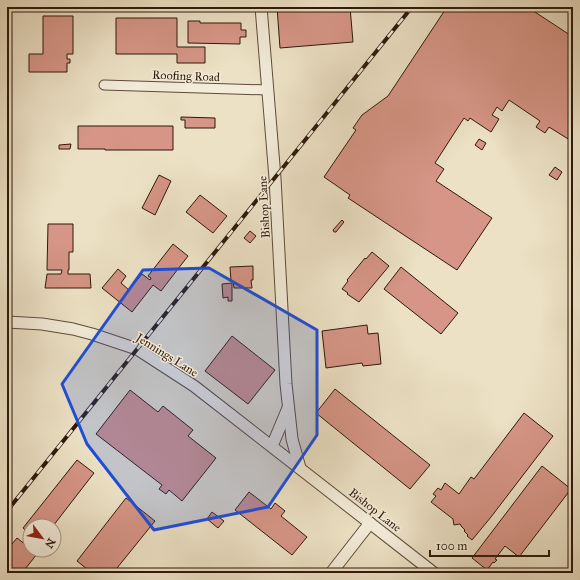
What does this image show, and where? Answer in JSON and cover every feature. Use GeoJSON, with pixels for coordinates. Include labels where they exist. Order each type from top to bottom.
{"type":"FeatureCollection","features":[{"type":"Feature","properties":{"kind":"street","name":"Bishop Lane"},"geometry":{"type":"LineString","coordinates":[[261,7],[275,178],[286,384],[292,439],[300,468]]}},
{"type":"Feature","properties":{"kind":"street","name":"Roofing Road"},"geometry":{"type":"LineString","coordinates":[[104,85],[267,90]]}},
{"type":"Feature","properties":{"kind":"street","name":"Jennings Lane"},"geometry":{"type":"LineString","coordinates":[[7,322],[42,324],[73,329],[138,349],[178,375],[272,446]]}},
{"type":"Feature","properties":{"kind":"street","name":"Bishop Lane"},"geometry":{"type":"LineString","coordinates":[[288,406],[272,446],[434,573]]}},
{"type":"Feature","properties":{"kind":"street"},"geometry":{"type":"LineString","coordinates":[[331,573],[370,523]]}},
{"type":"Feature","properties":{"kind":"highlighted area"},"geometry":{"type":"Polygon","coordinates":[[[209,268],[317,330],[317,435],[268,507],[154,530],[87,444],[62,384],[143,270],[209,268]]]}},
{"type":"Feature","properties":{"kind":"building"},"geometry":{"type":"Polygon","coordinates":[[[277,7],[350,7],[353,42],[280,48],[277,7]]]}},
{"type":"Feature","properties":{"kind":"building"},"geometry":{"type":"Polygon","coordinates":[[[447,7],[538,7],[535,12],[573,37],[573,142],[549,127],[545,133],[536,127],[540,121],[509,100],[502,111],[497,107],[492,115],[499,119],[491,132],[470,118],[468,121],[464,118],[435,163],[444,169],[436,181],[492,218],[457,270],[348,198],[350,195],[324,177],[356,130],[353,128],[362,115],[388,96],[447,7]]]}},
{"type":"Feature","properties":{"kind":"building"},"geometry":{"type":"Polygon","coordinates":[[[43,16],[73,16],[73,54],[67,54],[67,59],[70,59],[70,63],[67,63],[67,72],[29,72],[29,54],[43,54],[43,16]]]}},
{"type":"Feature","properties":{"kind":"building"},"geometry":{"type":"Polygon","coordinates":[[[116,18],[177,18],[177,47],[205,47],[205,63],[177,63],[177,54],[116,54],[116,18]]]}},
{"type":"Feature","properties":{"kind":"building"},"geometry":{"type":"Polygon","coordinates":[[[188,21],[200,21],[200,23],[241,23],[241,30],[246,30],[246,37],[240,37],[240,44],[188,43],[188,21]]]}},
{"type":"Feature","properties":{"kind":"building"},"geometry":{"type":"Polygon","coordinates":[[[181,117],[215,118],[215,128],[185,128],[185,120],[181,120],[181,117]]]}},
{"type":"Feature","properties":{"kind":"building"},"geometry":{"type":"Polygon","coordinates":[[[78,126],[173,126],[173,150],[78,149],[78,126]]]}},
{"type":"Feature","properties":{"kind":"building"},"geometry":{"type":"Polygon","coordinates":[[[479,139],[486,143],[482,150],[475,145],[479,139]]]}},
{"type":"Feature","properties":{"kind":"building"},"geometry":{"type":"Polygon","coordinates":[[[71,144],[70,149],[59,149],[59,145],[71,144]]]}},
{"type":"Feature","properties":{"kind":"building"},"geometry":{"type":"Polygon","coordinates":[[[555,167],[562,172],[557,180],[549,175],[555,167]]]}},
{"type":"Feature","properties":{"kind":"building"},"geometry":{"type":"Polygon","coordinates":[[[159,175],[171,181],[155,215],[142,208],[159,175]]]}},
{"type":"Feature","properties":{"kind":"building"},"geometry":{"type":"Polygon","coordinates":[[[200,195],[227,216],[213,233],[186,212],[200,195]]]}},
{"type":"Feature","properties":{"kind":"building"},"geometry":{"type":"Polygon","coordinates":[[[342,220],[344,222],[336,232],[334,232],[333,230],[342,220]]]}},
{"type":"Feature","properties":{"kind":"building"},"geometry":{"type":"Polygon","coordinates":[[[48,224],[73,224],[73,252],[69,252],[68,274],[90,274],[91,288],[45,288],[47,274],[61,274],[62,270],[47,270],[48,224]]]}},
{"type":"Feature","properties":{"kind":"building"},"geometry":{"type":"Polygon","coordinates":[[[250,231],[256,236],[250,243],[244,238],[250,231]]]}},
{"type":"Feature","properties":{"kind":"building"},"geometry":{"type":"Polygon","coordinates":[[[173,244],[188,256],[161,291],[153,285],[132,312],[102,288],[118,269],[126,276],[121,283],[129,290],[142,274],[150,280],[151,278],[148,276],[173,244]]]}},
{"type":"Feature","properties":{"kind":"building"},"geometry":{"type":"Polygon","coordinates":[[[372,252],[389,266],[359,302],[342,289],[348,281],[347,280],[365,258],[366,259],[372,252]]]}},
{"type":"Feature","properties":{"kind":"building"},"geometry":{"type":"Polygon","coordinates":[[[253,266],[253,280],[251,280],[252,288],[234,288],[233,281],[231,281],[230,267],[253,266]]]}},
{"type":"Feature","properties":{"kind":"building"},"geometry":{"type":"Polygon","coordinates":[[[401,267],[458,313],[441,334],[384,289],[401,267]]]}},
{"type":"Feature","properties":{"kind":"building"},"geometry":{"type":"Polygon","coordinates":[[[232,283],[232,301],[228,301],[228,297],[223,298],[222,284],[232,283]]]}},
{"type":"Feature","properties":{"kind":"building"},"geometry":{"type":"Polygon","coordinates":[[[367,325],[368,334],[378,333],[381,364],[363,366],[362,363],[326,368],[322,331],[367,325]]]}},
{"type":"Feature","properties":{"kind":"building"},"geometry":{"type":"Polygon","coordinates":[[[232,336],[275,370],[248,404],[205,371],[232,336]]]}},
{"type":"Feature","properties":{"kind":"building"},"geometry":{"type":"Polygon","coordinates":[[[335,389],[430,465],[410,489],[316,413],[335,389]]]}},
{"type":"Feature","properties":{"kind":"building"},"geometry":{"type":"Polygon","coordinates":[[[130,390],[158,412],[163,406],[193,430],[188,436],[216,458],[182,501],[169,490],[166,494],[159,489],[162,485],[96,434],[130,390]]]}},
{"type":"Feature","properties":{"kind":"building"},"geometry":{"type":"Polygon","coordinates":[[[524,413],[553,436],[472,540],[467,536],[468,535],[460,524],[454,525],[453,519],[431,502],[436,496],[433,494],[438,488],[441,490],[445,483],[459,494],[471,477],[474,479],[524,413]]]}},
{"type":"Feature","properties":{"kind":"building"},"geometry":{"type":"Polygon","coordinates":[[[77,460],[94,473],[59,518],[31,518],[77,460]]]}},
{"type":"Feature","properties":{"kind":"building"},"geometry":{"type":"Polygon","coordinates":[[[542,466],[571,489],[519,557],[505,546],[495,559],[497,560],[494,563],[493,562],[487,570],[472,558],[542,466]]]}},
{"type":"Feature","properties":{"kind":"building"},"geometry":{"type":"Polygon","coordinates":[[[249,492],[271,509],[275,503],[285,511],[281,516],[307,537],[292,555],[235,510],[249,492]]]}},
{"type":"Feature","properties":{"kind":"building"},"geometry":{"type":"Polygon","coordinates":[[[126,498],[155,521],[113,573],[92,573],[77,561],[126,498]]]}},
{"type":"Feature","properties":{"kind":"building"},"geometry":{"type":"Polygon","coordinates":[[[212,512],[224,521],[218,528],[207,519],[212,512]]]}},
{"type":"Feature","properties":{"kind":"building"},"geometry":{"type":"Polygon","coordinates":[[[17,538],[22,542],[22,558],[34,558],[22,573],[7,573],[7,550],[17,538]]]}},
{"type":"Feature","properties":{"kind":"railway"},"geometry":{"type":"LineString","coordinates":[[7,511],[412,7]]}}]}
